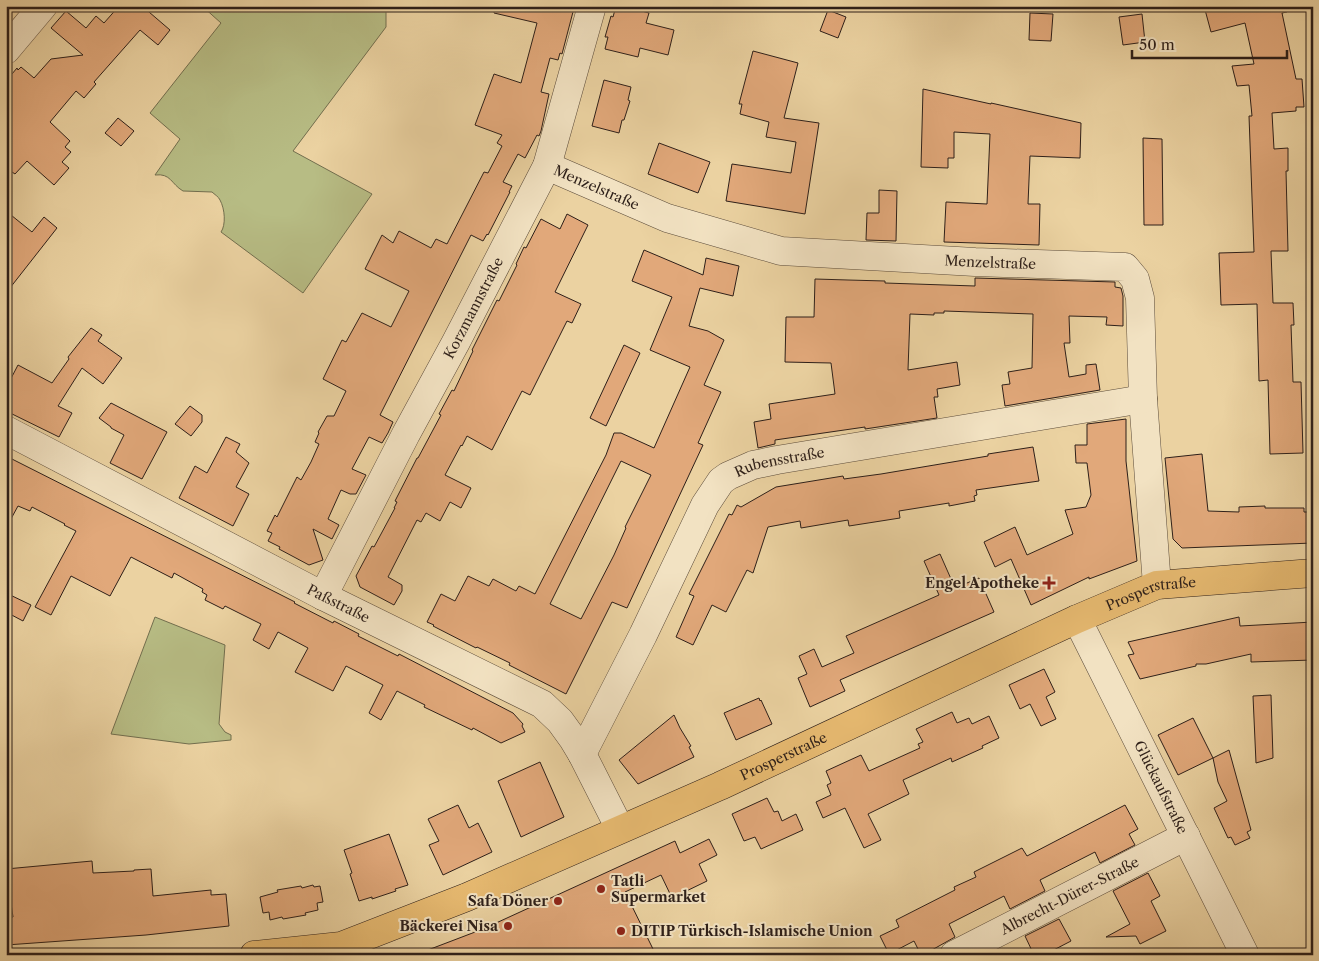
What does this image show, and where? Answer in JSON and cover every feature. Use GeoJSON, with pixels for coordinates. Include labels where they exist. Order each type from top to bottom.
{"type":"FeatureCollection","features":[{"type":"Feature","properties":{"kind":"main road","name":"Prosperstraße"},"geometry":{"type":"LineString","coordinates":[[254,955],[341,946],[467,897],[720,786],[1077,619],[1157,585],[1313,573]]}},
{"type":"Feature","properties":{"kind":"street"},"geometry":{"type":"LineString","coordinates":[[6,50],[43,6]]}},
{"type":"Feature","properties":{"kind":"street","name":"Korzmannstraße"},"geometry":{"type":"LineString","coordinates":[[323,596],[547,166],[592,6]]}},
{"type":"Feature","properties":{"kind":"street","name":"Menzelstraße"},"geometry":{"type":"LineString","coordinates":[[547,166],[667,218],[781,251],[975,262],[1125,267],[1135,279],[1140,298],[1143,399],[1157,585]]}},
{"type":"Feature","properties":{"kind":"street","name":"Rubensstraße"},"geometry":{"type":"LineString","coordinates":[[582,754],[643,635],[705,505],[721,481],[728,476],[753,465],[777,460],[1143,399]]}},
{"type":"Feature","properties":{"kind":"street","name":"Paßstraße"},"geometry":{"type":"LineString","coordinates":[[6,430],[323,596],[542,704],[560,721],[573,739],[620,830]]}},
{"type":"Feature","properties":{"kind":"street","name":"Glückaufstraße"},"geometry":{"type":"LineString","coordinates":[[1077,619],[1245,955]]}},
{"type":"Feature","properties":{"kind":"street","name":"Albrecht-Dürer-Straße"},"geometry":{"type":"LineString","coordinates":[[954,955],[1186,836]]}},
{"type":"Feature","properties":{"kind":"green space"},"geometry":{"type":"Polygon","coordinates":[[[202,6],[386,6],[386,27],[293,151],[372,194],[303,293],[221,232],[224,221],[223,208],[219,199],[212,192],[183,191],[168,177],[155,175],[180,139],[150,113],[221,23],[202,6]]]}},
{"type":"Feature","properties":{"kind":"green space"},"geometry":{"type":"Polygon","coordinates":[[[155,617],[225,645],[219,724],[225,732],[231,735],[231,740],[189,744],[111,734],[155,617]]]}},
{"type":"Feature","properties":{"kind":"building"},"geometry":{"type":"Polygon","coordinates":[[[119,6],[142,6],[170,30],[158,45],[140,30],[94,82],[96,84],[84,98],[76,91],[50,122],[70,141],[65,147],[71,152],[62,162],[69,168],[54,185],[27,161],[15,174],[6,168],[6,81],[17,68],[18,70],[21,67],[34,78],[51,59],[83,55],[51,28],[66,11],[86,28],[96,16],[104,23],[119,6]]]}},
{"type":"Feature","properties":{"kind":"building"},"geometry":{"type":"Polygon","coordinates":[[[495,6],[572,6],[574,8],[562,54],[560,53],[558,60],[550,58],[541,92],[549,94],[541,131],[525,158],[518,154],[503,182],[512,186],[488,235],[483,241],[471,235],[380,415],[393,422],[388,433],[382,443],[369,437],[352,469],[366,475],[356,494],[350,494],[341,490],[328,519],[339,525],[332,539],[313,529],[323,560],[309,565],[268,541],[272,533],[267,531],[275,515],[277,517],[297,477],[301,480],[319,444],[315,442],[318,432],[327,416],[334,416],[346,391],[323,379],[342,340],[346,342],[362,313],[391,327],[409,291],[365,269],[382,235],[393,243],[399,231],[431,248],[436,239],[447,244],[484,172],[488,173],[502,146],[497,143],[502,135],[475,125],[494,74],[521,83],[537,23],[494,13],[495,6]]]}},
{"type":"Feature","properties":{"kind":"building"},"geometry":{"type":"Polygon","coordinates":[[[616,6],[638,6],[638,10],[649,13],[646,23],[674,30],[668,55],[640,48],[638,57],[605,49],[608,37],[605,37],[616,6]]]}},
{"type":"Feature","properties":{"kind":"building"},"geometry":{"type":"Polygon","coordinates":[[[1204,6],[1286,6],[1287,12],[1282,13],[1296,79],[1302,79],[1304,107],[1296,107],[1296,111],[1272,113],[1274,149],[1288,148],[1288,171],[1286,171],[1288,251],[1271,251],[1273,303],[1293,303],[1294,325],[1291,325],[1293,382],[1301,382],[1303,453],[1270,454],[1268,380],[1259,381],[1257,304],[1221,305],[1219,253],[1254,252],[1249,116],[1252,116],[1249,85],[1237,86],[1232,66],[1254,64],[1245,23],[1211,32],[1204,6]]]}},
{"type":"Feature","properties":{"kind":"building"},"geometry":{"type":"Polygon","coordinates":[[[828,10],[846,17],[838,38],[820,31],[828,10]]]}},
{"type":"Feature","properties":{"kind":"building"},"geometry":{"type":"Polygon","coordinates":[[[1030,13],[1053,14],[1051,41],[1029,40],[1030,13]]]}},
{"type":"Feature","properties":{"kind":"building"},"geometry":{"type":"Polygon","coordinates":[[[1142,14],[1145,42],[1123,45],[1119,17],[1142,14]]]}},
{"type":"Feature","properties":{"kind":"building"},"geometry":{"type":"Polygon","coordinates":[[[753,51],[798,63],[784,118],[819,123],[805,214],[726,201],[732,164],[791,173],[796,142],[766,137],[769,122],[740,114],[742,104],[739,104],[753,51]]]}},
{"type":"Feature","properties":{"kind":"building"},"geometry":{"type":"Polygon","coordinates":[[[604,80],[631,87],[628,100],[630,101],[619,133],[592,126],[604,80]]]}},
{"type":"Feature","properties":{"kind":"building"},"geometry":{"type":"Polygon","coordinates":[[[923,89],[1081,123],[1080,158],[1030,156],[1028,204],[1040,204],[1039,245],[944,242],[946,202],[987,204],[990,134],[954,132],[954,158],[948,158],[948,168],[921,167],[923,89]]]}},
{"type":"Feature","properties":{"kind":"building"},"geometry":{"type":"Polygon","coordinates":[[[118,118],[134,131],[121,146],[105,133],[118,118]]]}},
{"type":"Feature","properties":{"kind":"building"},"geometry":{"type":"Polygon","coordinates":[[[1143,138],[1162,139],[1163,225],[1144,225],[1143,138]]]}},
{"type":"Feature","properties":{"kind":"building"},"geometry":{"type":"Polygon","coordinates":[[[659,143],[710,162],[698,193],[648,174],[659,143]]]}},
{"type":"Feature","properties":{"kind":"building"},"geometry":{"type":"Polygon","coordinates":[[[879,190],[897,191],[896,241],[866,240],[867,213],[879,213],[879,190]]]}},
{"type":"Feature","properties":{"kind":"building"},"geometry":{"type":"Polygon","coordinates":[[[6,211],[32,232],[44,217],[57,228],[6,293],[6,211]]]}},
{"type":"Feature","properties":{"kind":"building"},"geometry":{"type":"Polygon","coordinates":[[[567,214],[588,225],[555,292],[581,304],[572,323],[567,321],[530,395],[522,391],[492,450],[467,436],[461,445],[445,475],[471,488],[461,508],[450,502],[440,521],[426,513],[421,522],[417,520],[388,577],[402,585],[402,591],[394,605],[360,587],[356,576],[395,508],[397,502],[395,501],[441,415],[439,414],[452,390],[454,391],[472,350],[497,300],[499,301],[524,247],[526,248],[541,219],[560,229],[567,214]]]}},
{"type":"Feature","properties":{"kind":"building"},"geometry":{"type":"Polygon","coordinates":[[[644,250],[703,275],[706,258],[739,266],[733,296],[700,288],[689,326],[708,331],[724,340],[704,385],[721,392],[698,443],[703,445],[627,608],[612,602],[566,694],[509,665],[510,663],[476,648],[427,622],[441,594],[455,601],[468,576],[489,586],[493,579],[516,591],[519,586],[535,594],[606,455],[614,433],[621,433],[654,448],[690,367],[650,350],[672,297],[632,281],[644,250]],[[621,461],[550,604],[581,619],[614,555],[625,527],[651,475],[621,461]]]}},
{"type":"Feature","properties":{"kind":"building"},"geometry":{"type":"Polygon","coordinates":[[[975,278],[1115,282],[1115,287],[1121,288],[1123,296],[1123,326],[1106,325],[1107,317],[1069,316],[1070,343],[1064,343],[1069,377],[1086,374],[1086,365],[1096,364],[1100,390],[1005,406],[1002,385],[1010,384],[1008,372],[1032,368],[1033,314],[944,311],[944,313],[934,313],[934,315],[910,314],[908,370],[957,362],[960,385],[937,389],[938,397],[934,397],[937,418],[775,440],[775,444],[758,448],[754,422],[771,419],[769,404],[835,394],[831,363],[785,362],[786,317],[814,317],[815,279],[975,286],[975,278]]]}},
{"type":"Feature","properties":{"kind":"building"},"geometry":{"type":"Polygon","coordinates":[[[91,328],[102,335],[98,341],[122,358],[103,384],[82,368],[58,406],[72,413],[59,437],[6,411],[6,388],[18,365],[52,383],[69,359],[68,357],[91,328]]]}},
{"type":"Feature","properties":{"kind":"building"},"geometry":{"type":"Polygon","coordinates":[[[624,345],[640,353],[606,426],[590,418],[624,345]]]}},
{"type":"Feature","properties":{"kind":"building"},"geometry":{"type":"Polygon","coordinates":[[[111,403],[167,432],[142,479],[110,463],[124,435],[111,428],[99,418],[111,403]]]}},
{"type":"Feature","properties":{"kind":"building"},"geometry":{"type":"Polygon","coordinates":[[[190,406],[202,415],[202,422],[191,436],[175,424],[190,406]]]}},
{"type":"Feature","properties":{"kind":"building"},"geometry":{"type":"Polygon","coordinates":[[[1126,419],[1126,461],[1137,561],[1089,579],[1089,577],[1031,605],[1011,559],[995,567],[984,542],[1015,527],[1027,555],[1073,534],[1065,510],[1086,507],[1091,495],[1087,463],[1076,463],[1075,445],[1087,445],[1087,424],[1126,419]]]}},
{"type":"Feature","properties":{"kind":"building"},"geometry":{"type":"Polygon","coordinates":[[[226,437],[240,444],[236,452],[249,463],[236,487],[249,494],[233,526],[179,498],[195,466],[207,473],[226,437]]]}},
{"type":"Feature","properties":{"kind":"building"},"geometry":{"type":"Polygon","coordinates":[[[1033,447],[1039,481],[976,490],[975,501],[949,506],[949,503],[899,511],[900,518],[849,526],[848,520],[801,528],[800,521],[768,527],[753,573],[747,570],[726,612],[712,605],[693,645],[676,637],[694,596],[689,594],[729,514],[732,515],[737,505],[741,507],[776,487],[843,476],[844,479],[881,474],[1033,447]]]}},
{"type":"Feature","properties":{"kind":"building"},"geometry":{"type":"Polygon","coordinates":[[[1202,454],[1208,511],[1239,512],[1239,507],[1265,506],[1265,508],[1304,508],[1304,512],[1313,512],[1313,543],[1182,548],[1173,539],[1165,458],[1202,454]]]}},
{"type":"Feature","properties":{"kind":"building"},"geometry":{"type":"Polygon","coordinates":[[[6,456],[513,713],[523,724],[525,732],[501,743],[473,728],[472,730],[424,707],[425,705],[397,691],[381,720],[369,713],[383,685],[346,666],[333,691],[295,672],[308,648],[278,632],[269,649],[253,640],[261,624],[225,606],[223,609],[205,600],[207,595],[202,592],[203,589],[174,573],[172,578],[131,557],[110,596],[71,576],[51,615],[35,607],[76,531],[32,507],[30,511],[18,506],[6,528],[6,456]]]}},
{"type":"Feature","properties":{"kind":"building"},"geometry":{"type":"Polygon","coordinates":[[[940,554],[955,588],[979,578],[994,612],[840,680],[845,691],[810,707],[798,678],[807,674],[799,656],[814,649],[822,667],[854,653],[846,636],[939,595],[924,561],[940,554]]]}},
{"type":"Feature","properties":{"kind":"building"},"geometry":{"type":"Polygon","coordinates":[[[6,593],[31,605],[23,621],[6,612],[6,593]]]}},
{"type":"Feature","properties":{"kind":"building"},"geometry":{"type":"Polygon","coordinates":[[[1239,617],[1240,626],[1313,622],[1313,660],[1251,662],[1251,654],[1206,664],[1196,664],[1196,666],[1140,679],[1128,655],[1134,654],[1128,642],[1239,617]]]}},
{"type":"Feature","properties":{"kind":"building"},"geometry":{"type":"Polygon","coordinates":[[[1044,669],[1055,692],[1046,697],[1056,719],[1041,726],[1030,704],[1020,709],[1009,685],[1044,669]]]}},
{"type":"Feature","properties":{"kind":"building"},"geometry":{"type":"Polygon","coordinates":[[[1271,695],[1273,758],[1256,763],[1253,696],[1271,695]]]}},
{"type":"Feature","properties":{"kind":"building"},"geometry":{"type":"Polygon","coordinates":[[[759,698],[772,724],[736,740],[724,713],[759,698]]]}},
{"type":"Feature","properties":{"kind":"building"},"geometry":{"type":"Polygon","coordinates":[[[952,712],[957,723],[969,718],[972,724],[989,716],[999,738],[982,746],[983,748],[952,762],[951,758],[903,780],[909,794],[868,814],[881,840],[864,848],[845,808],[823,818],[816,802],[831,795],[827,785],[831,783],[826,771],[861,755],[869,771],[920,748],[918,744],[923,742],[916,729],[952,712]]]}},
{"type":"Feature","properties":{"kind":"building"},"geometry":{"type":"Polygon","coordinates":[[[674,715],[691,746],[689,747],[694,757],[638,784],[619,760],[674,715]]]}},
{"type":"Feature","properties":{"kind":"building"},"geometry":{"type":"Polygon","coordinates":[[[1193,718],[1213,758],[1178,775],[1158,735],[1193,718]]]}},
{"type":"Feature","properties":{"kind":"building"},"geometry":{"type":"Polygon","coordinates":[[[1229,750],[1251,830],[1247,832],[1250,838],[1235,845],[1231,837],[1228,838],[1214,808],[1227,801],[1218,782],[1213,758],[1229,750]]]}},
{"type":"Feature","properties":{"kind":"building"},"geometry":{"type":"Polygon","coordinates":[[[540,762],[564,817],[521,837],[498,781],[540,762]]]}},
{"type":"Feature","properties":{"kind":"building"},"geometry":{"type":"Polygon","coordinates":[[[767,798],[774,812],[778,811],[782,821],[796,814],[803,830],[761,849],[755,837],[744,841],[732,814],[767,798]]]}},
{"type":"Feature","properties":{"kind":"building"},"geometry":{"type":"Polygon","coordinates":[[[458,805],[469,828],[478,823],[492,852],[443,875],[429,845],[439,841],[428,819],[458,805]]]}},
{"type":"Feature","properties":{"kind":"building"},"geometry":{"type":"Polygon","coordinates":[[[1125,805],[1138,829],[1129,834],[1135,845],[1100,863],[1095,852],[1040,880],[1045,891],[1010,909],[1004,896],[949,924],[955,937],[923,955],[921,955],[914,941],[889,954],[880,936],[899,927],[896,920],[955,890],[954,887],[976,877],[974,872],[1022,848],[1027,856],[1125,805]]]}},
{"type":"Feature","properties":{"kind":"building"},"geometry":{"type":"Polygon","coordinates":[[[389,834],[408,885],[372,899],[372,897],[359,901],[344,850],[389,834]]]}},
{"type":"Feature","properties":{"kind":"building"},"geometry":{"type":"Polygon","coordinates":[[[709,839],[717,855],[699,864],[707,881],[672,898],[661,875],[625,892],[653,949],[640,955],[420,955],[420,953],[483,929],[675,841],[680,853],[709,839]]]}},
{"type":"Feature","properties":{"kind":"building"},"geometry":{"type":"Polygon","coordinates":[[[92,861],[93,873],[151,869],[153,896],[211,890],[211,895],[226,894],[229,926],[146,935],[6,945],[6,918],[13,917],[6,869],[92,861]]]}},
{"type":"Feature","properties":{"kind":"building"},"geometry":{"type":"Polygon","coordinates":[[[1148,873],[1160,896],[1151,901],[1166,931],[1140,944],[1136,936],[1106,937],[1130,924],[1113,891],[1148,873]]]}},
{"type":"Feature","properties":{"kind":"building"},"geometry":{"type":"Polygon","coordinates":[[[313,885],[314,887],[320,886],[323,902],[317,903],[318,910],[305,913],[306,915],[270,920],[269,912],[263,913],[260,897],[278,892],[277,890],[313,885]]]}},
{"type":"Feature","properties":{"kind":"building"},"geometry":{"type":"Polygon","coordinates":[[[1059,919],[1071,941],[1044,955],[1034,955],[1025,936],[1059,919]]]}},
{"type":"Feature","properties":{"kind":"place","name":"Engel Apotheke"},"geometry":{"type":"Point","coordinates":[1049,583]}},
{"type":"Feature","properties":{"kind":"place","name":"Tatli Supermarket"},"geometry":{"type":"Point","coordinates":[601,889]}},
{"type":"Feature","properties":{"kind":"place","name":"Safa Döner"},"geometry":{"type":"Point","coordinates":[558,901]}},
{"type":"Feature","properties":{"kind":"place","name":"Bäckerei Nisa"},"geometry":{"type":"Point","coordinates":[508,926]}},
{"type":"Feature","properties":{"kind":"place","name":"DITIP Türkisch-Islamische Union"},"geometry":{"type":"Point","coordinates":[621,931]}}]}
